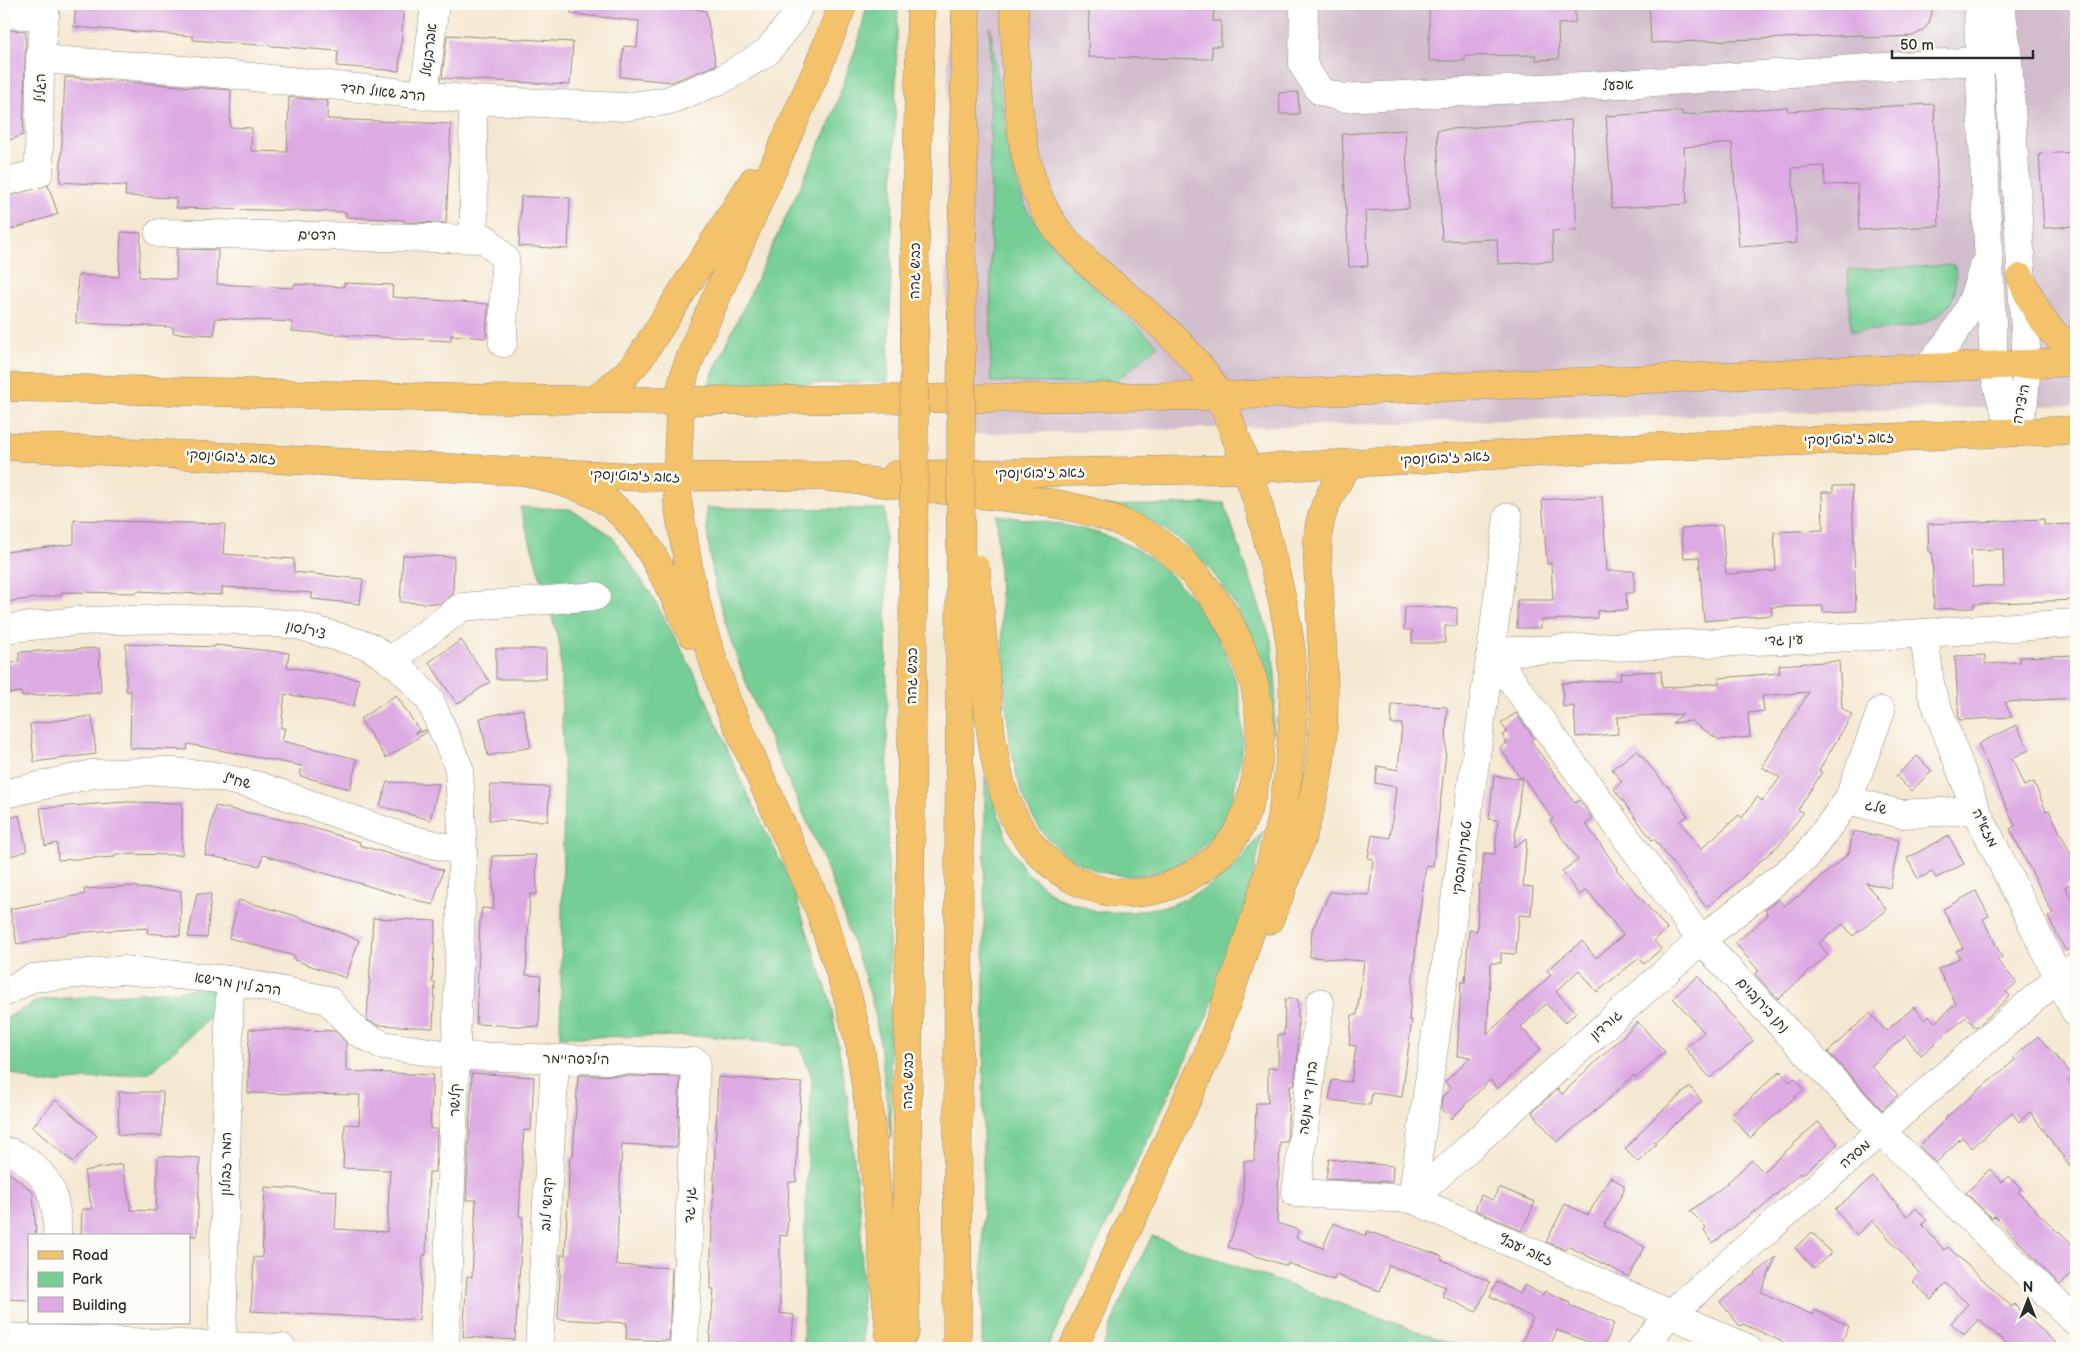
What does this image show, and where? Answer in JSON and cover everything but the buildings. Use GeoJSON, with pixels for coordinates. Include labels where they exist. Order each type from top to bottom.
{"type":"FeatureCollection","features":[{"type":"Feature","properties":{"kind":"main road"},"geometry":{"type":"LineString","coordinates":[[727,702],[702,627],[690,577],[678,504],[677,478],[680,401],[685,372],[696,343],[818,67],[843,4]]}},
{"type":"Feature","properties":{"kind":"main road","name":"כביש גהה"},"geometry":{"type":"LineString","coordinates":[[905,1348],[915,248],[921,4]]}},
{"type":"Feature","properties":{"kind":"main road"},"geometry":{"type":"LineString","coordinates":[[957,1348],[972,642],[960,406],[966,4]]}},
{"type":"Feature","properties":{"kind":"main road"},"geometry":{"type":"LineString","coordinates":[[1014,4],[1021,128],[1030,169],[1041,202],[1055,227],[1066,240],[1086,261],[1140,307],[1184,350],[1205,373],[1221,396],[1256,494],[1285,609],[1290,644],[1293,691],[1292,745],[1281,818],[1262,895],[1209,1051]]}},
{"type":"Feature","properties":{"kind":"main road"},"geometry":{"type":"LineString","coordinates":[[595,400],[626,374],[640,358],[800,108]]}},
{"type":"Feature","properties":{"kind":"main road"},"geometry":{"type":"LineString","coordinates":[[2021,278],[2042,319],[2055,334],[2067,344],[2076,348]]}},
{"type":"Feature","properties":{"kind":"main road"},"geometry":{"type":"LineString","coordinates":[[4,386],[497,399],[680,401],[1221,396],[1927,366],[2076,362]]}},
{"type":"Feature","properties":{"kind":"main road","name":"זאב ז'בוטינסקי"},"geometry":{"type":"LineString","coordinates":[[4,446],[677,478],[827,477],[1247,469],[1601,449],[2076,430]]}},
{"type":"Feature","properties":{"kind":"main road"},"geometry":{"type":"LineString","coordinates":[[1073,1348],[1263,935],[1291,869],[1310,807],[1320,762],[1323,668],[1317,552],[1320,524],[1333,489],[1348,464]]}},
{"type":"Feature","properties":{"kind":"main road"},"geometry":{"type":"LineString","coordinates":[[528,472],[593,493],[608,502],[626,518],[643,540],[659,567],[727,702],[820,911],[849,1001],[860,1047],[869,1106],[891,1348]]}},
{"type":"Feature","properties":{"kind":"main road"},"geometry":{"type":"LineString","coordinates":[[827,477],[1058,504],[1099,514],[1134,528],[1164,546],[1188,567],[1213,596],[1233,630],[1256,692],[1260,733],[1258,765],[1250,799],[1240,827],[1220,854],[1200,871],[1175,885],[1148,892],[1121,894],[1095,889],[1071,879],[1050,865],[1015,821],[1005,797],[972,642]]}},
{"type":"Feature","properties":{"kind":"street","name":"אברבנאל"},"geometry":{"type":"LineString","coordinates":[[424,96],[434,4]]}},
{"type":"Feature","properties":{"kind":"street","name":"הרב שאול חדד"},"geometry":{"type":"LineString","coordinates":[[40,59],[185,70],[424,96],[624,107],[667,101],[723,79],[768,52],[792,20],[800,4]]}},
{"type":"Feature","properties":{"kind":"street","name":"אפעל"},"geometry":{"type":"LineString","coordinates":[[1304,4],[1304,66],[1320,91],[1342,98],[1622,84],[2008,59]]}},
{"type":"Feature","properties":{"kind":"street","name":"היצירה"},"geometry":{"type":"LineString","coordinates":[[1978,4],[1979,61],[1994,364],[2001,403],[2015,432]]}},
{"type":"Feature","properties":{"kind":"street","name":"היצירה"},"geometry":{"type":"LineString","coordinates":[[2001,4],[2008,59],[2028,363],[2024,402],[2015,432]]}},
{"type":"Feature","properties":{"kind":"street"},"geometry":{"type":"LineString","coordinates":[[4,14],[46,10]]}},
{"type":"Feature","properties":{"kind":"street","name":"הגליל"},"geometry":{"type":"LineString","coordinates":[[4,182],[39,173],[40,59],[46,10]]}},
{"type":"Feature","properties":{"kind":"street"},"geometry":{"type":"LineString","coordinates":[[473,100],[474,238]]}},
{"type":"Feature","properties":{"kind":"street","name":"הדסים"},"geometry":{"type":"LineString","coordinates":[[159,233],[486,239],[505,259],[503,343]]}},
{"type":"Feature","properties":{"kind":"street"},"geometry":{"type":"LineString","coordinates":[[1927,366],[1955,334],[1969,311],[1989,250]]}},
{"type":"Feature","properties":{"kind":"street","name":"טשרניחובסקי"},"geometry":{"type":"LineString","coordinates":[[1412,1199],[1492,652],[1508,517]]}},
{"type":"Feature","properties":{"kind":"street"},"geometry":{"type":"LineString","coordinates":[[390,661],[462,607],[596,596]]}},
{"type":"Feature","properties":{"kind":"street","name":"צירלסון"},"geometry":{"type":"LineString","coordinates":[[4,629],[77,621],[246,620],[297,626],[369,646],[400,667],[430,700],[459,768],[463,851]]}},
{"type":"Feature","properties":{"kind":"street","name":"עין גדי"},"geometry":{"type":"LineString","coordinates":[[1492,652],[1924,633],[2076,623]]}},
{"type":"Feature","properties":{"kind":"street","name":"מזא\"ה"},"geometry":{"type":"LineString","coordinates":[[1924,633],[1931,691],[1976,810],[2068,972],[2076,1013]]}},
{"type":"Feature","properties":{"kind":"street","name":"נתן בירנבוים"},"geometry":{"type":"LineString","coordinates":[[1492,652],[1701,940],[1881,1131],[2076,1322]]}},
{"type":"Feature","properties":{"kind":"street"},"geometry":{"type":"LineString","coordinates":[[1848,800],[1881,711]]}},
{"type":"Feature","properties":{"kind":"street","name":"שח\"ל"},"geometry":{"type":"LineString","coordinates":[[4,794],[93,774],[161,771],[209,775],[259,786],[405,838],[463,851]]}},
{"type":"Feature","properties":{"kind":"street","name":"שלג"},"geometry":{"type":"LineString","coordinates":[[1805,858],[1848,800],[1901,814],[1976,810]]}},
{"type":"Feature","properties":{"kind":"street","name":"קלישר"},"geometry":{"type":"LineString","coordinates":[[445,1348],[463,851]]}},
{"type":"Feature","properties":{"kind":"street","name":"גורדון"},"geometry":{"type":"LineString","coordinates":[[1412,1199],[1701,940],[1805,858]]}},
{"type":"Feature","properties":{"kind":"street","name":"הרב לוין מרישא"},"geometry":{"type":"LineString","coordinates":[[4,993],[32,978],[123,970],[230,980],[328,1000],[357,1032],[384,1045],[457,1056]]}},
{"type":"Feature","properties":{"kind":"street","name":"מסדה"},"geometry":{"type":"LineString","coordinates":[[1642,1348],[1669,1315],[2068,972]]}},
{"type":"Feature","properties":{"kind":"street","name":"המר זבולון"},"geometry":{"type":"LineString","coordinates":[[222,1347],[230,980]]}},
{"type":"Feature","properties":{"kind":"street","name":"ברון די מנשה"},"geometry":{"type":"LineString","coordinates":[[1296,1193],[1320,1003]]}},
{"type":"Feature","properties":{"kind":"street","name":"הילדסהיימר"},"geometry":{"type":"LineString","coordinates":[[457,1056],[696,1062]]}},
{"type":"Feature","properties":{"kind":"street","name":"קדושי לוב"},"geometry":{"type":"LineString","coordinates":[[539,1348],[555,1059]]}},
{"type":"Feature","properties":{"kind":"street","name":"גני גד"},"geometry":{"type":"LineString","coordinates":[[684,1348],[696,1062]]}},
{"type":"Feature","properties":{"kind":"street"},"geometry":{"type":"LineString","coordinates":[[4,1151],[14,1152],[35,1169],[51,1191],[58,1218],[57,1234]]}},
{"type":"Feature","properties":{"kind":"street","name":"זאב יעבץ"},"geometry":{"type":"LineString","coordinates":[[1296,1193],[1412,1199],[1746,1348]]}},
{"type":"Feature","properties":{"kind":"street"},"geometry":{"type":"LineString","coordinates":[[4,1337],[56,1331],[222,1347],[282,1348]]}},
{"type":"Feature","properties":{"kind":"shaded area"},"geometry":{"type":"Polygon","coordinates":[[[948,4],[2076,4],[2076,405],[945,435],[948,4]]]}},
{"type":"Feature","properties":{"kind":"green space"},"geometry":{"type":"Polygon","coordinates":[[[867,4],[898,4],[888,382],[707,386],[830,122],[860,36],[867,4]]]}},
{"type":"Feature","properties":{"kind":"green space"},"geometry":{"type":"Polygon","coordinates":[[[990,27],[1010,161],[1025,207],[1065,261],[1158,345],[1112,385],[991,382],[990,27]]]}},
{"type":"Feature","properties":{"kind":"green space"},"geometry":{"type":"Polygon","coordinates":[[[1955,265],[1954,296],[1943,311],[1932,319],[1906,328],[1851,331],[1848,270],[1955,265]]]}},
{"type":"Feature","properties":{"kind":"green space"},"geometry":{"type":"Polygon","coordinates":[[[1224,503],[1272,643],[1276,687],[1273,736],[1263,679],[1251,639],[1231,599],[1219,581],[1189,548],[1172,534],[1147,519],[1105,506],[1224,503]]]}},
{"type":"Feature","properties":{"kind":"green space"},"geometry":{"type":"Polygon","coordinates":[[[520,507],[570,509],[611,535],[653,597],[699,682],[741,781],[790,880],[830,1000],[847,1096],[861,1221],[863,1348],[803,1348],[804,1241],[812,1078],[800,1046],[705,1036],[560,1037],[564,788],[560,645],[520,507]]]}},
{"type":"Feature","properties":{"kind":"green space"},"geometry":{"type":"Polygon","coordinates":[[[706,508],[885,509],[891,1139],[883,1064],[874,1008],[828,871],[750,694],[733,648],[719,601],[710,555],[706,508]]]}},
{"type":"Feature","properties":{"kind":"green space"},"geometry":{"type":"Polygon","coordinates":[[[997,515],[1080,529],[1112,538],[1128,545],[1148,557],[1184,589],[1214,631],[1234,676],[1239,698],[1242,728],[1241,757],[1232,799],[1224,820],[1204,846],[1180,863],[1153,873],[1125,876],[1097,871],[1071,858],[1048,839],[1030,812],[1017,777],[1010,740],[997,515]]]}},
{"type":"Feature","properties":{"kind":"green space"},"geometry":{"type":"Polygon","coordinates":[[[985,775],[1008,843],[1025,871],[1056,897],[1098,912],[1132,912],[1172,905],[1206,888],[1236,865],[1263,831],[1243,921],[1208,1014],[1047,1348],[982,1348],[985,775]]]}},
{"type":"Feature","properties":{"kind":"green space"},"geometry":{"type":"Polygon","coordinates":[[[213,988],[217,1011],[149,1073],[40,1084],[4,1070],[4,1019],[39,1000],[213,988]]]}},
{"type":"Feature","properties":{"kind":"green space"},"geometry":{"type":"Polygon","coordinates":[[[1152,1236],[1464,1348],[1102,1348],[1126,1288],[1152,1236]]]}}]}
